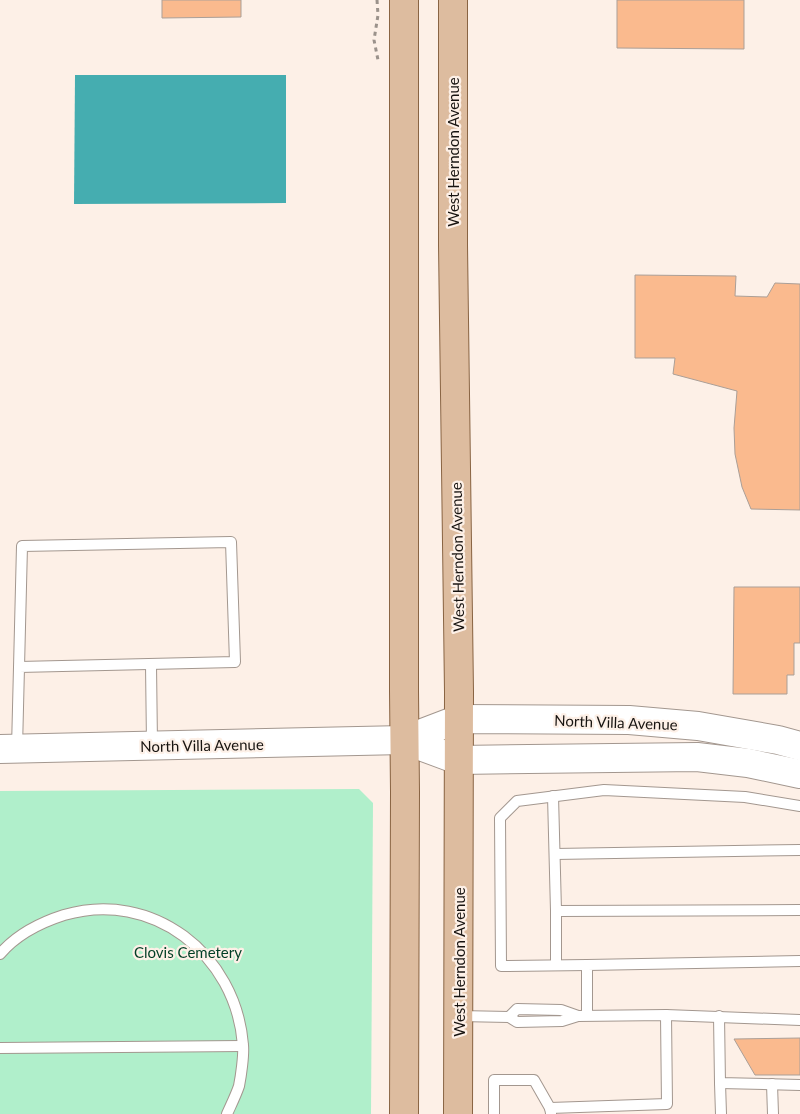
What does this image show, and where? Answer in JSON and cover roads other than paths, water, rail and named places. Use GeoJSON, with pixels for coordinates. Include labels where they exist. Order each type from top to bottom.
{"type":"FeatureCollection","features":[{"type":"Feature","properties":{"kind":"main road"},"geometry":{"type":"LineString","coordinates":[[404,0],[404,1114]]}},
{"type":"Feature","properties":{"kind":"main road"},"geometry":{"type":"LineString","coordinates":[[443,0],[453,65]]}},
{"type":"Feature","properties":{"kind":"main road","name":"West Herndon Avenue"},"geometry":{"type":"LineString","coordinates":[[453,0],[453,245],[458,719],[458,1114]]}},
{"type":"Feature","properties":{"kind":"main road","name":"North Villa Avenue"},"geometry":{"type":"LineString","coordinates":[[8,749],[404,740],[458,719],[639,721],[698,726],[778,740],[800,746]]}},
{"type":"Feature","properties":{"kind":"main road","name":"North Villa Avenue"},"geometry":{"type":"LineString","coordinates":[[404,740],[458,760],[697,757],[748,763],[800,774]]}},
{"type":"Feature","properties":{"kind":"lane"},"geometry":{"type":"LineString","coordinates":[[8,749],[19,667],[22,546],[230,542],[235,662],[19,667]]}},
{"type":"Feature","properties":{"kind":"lane"},"geometry":{"type":"LineString","coordinates":[[151,665],[152,746]]}},
{"type":"Feature","properties":{"kind":"lane"},"geometry":{"type":"LineString","coordinates":[[800,806],[745,797],[604,790],[517,801],[500,818],[501,966],[800,961]]}},
{"type":"Feature","properties":{"kind":"lane"},"geometry":{"type":"LineString","coordinates":[[553,796],[556,965]]}},
{"type":"Feature","properties":{"kind":"lane"},"geometry":{"type":"LineString","coordinates":[[555,854],[800,850]]}},
{"type":"Feature","properties":{"kind":"lane"},"geometry":{"type":"LineString","coordinates":[[0,954],[9,943],[43,922],[80,910],[120,910],[158,920],[192,941],[219,971],[236,1006],[243,1046],[239,1086],[227,1114]]}},
{"type":"Feature","properties":{"kind":"lane"},"geometry":{"type":"LineString","coordinates":[[556,911],[800,910]]}},
{"type":"Feature","properties":{"kind":"lane"},"geometry":{"type":"LineString","coordinates":[[582,1016],[586,965]]}},
{"type":"Feature","properties":{"kind":"lane"},"geometry":{"type":"LineString","coordinates":[[459,1016],[509,1017],[517,1022],[562,1021],[582,1016],[666,1015],[800,1020]]}},
{"type":"Feature","properties":{"kind":"lane"},"geometry":{"type":"LineString","coordinates":[[494,1114],[494,1080],[534,1080],[550,1111],[667,1109],[666,1015]]}},
{"type":"Feature","properties":{"kind":"lane"},"geometry":{"type":"LineString","coordinates":[[718,1016],[721,1114]]}},
{"type":"Feature","properties":{"kind":"lane"},"geometry":{"type":"LineString","coordinates":[[0,1048],[243,1046]]}},
{"type":"Feature","properties":{"kind":"lane"},"geometry":{"type":"LineString","coordinates":[[720,1083],[800,1085]]}},
{"type":"Feature","properties":{"kind":"lane"},"geometry":{"type":"LineString","coordinates":[[772,1084],[773,1114]]}},
{"type":"Feature","properties":{"kind":"water"},"geometry":{"type":"Polygon","coordinates":[[[75,75],[286,75],[286,203],[74,204],[75,75]]]}},
{"type":"Feature","properties":{"kind":"park label","name":"Clovis Cemetery"},"geometry":{"type":"Point","coordinates":[188,952]}}]}
